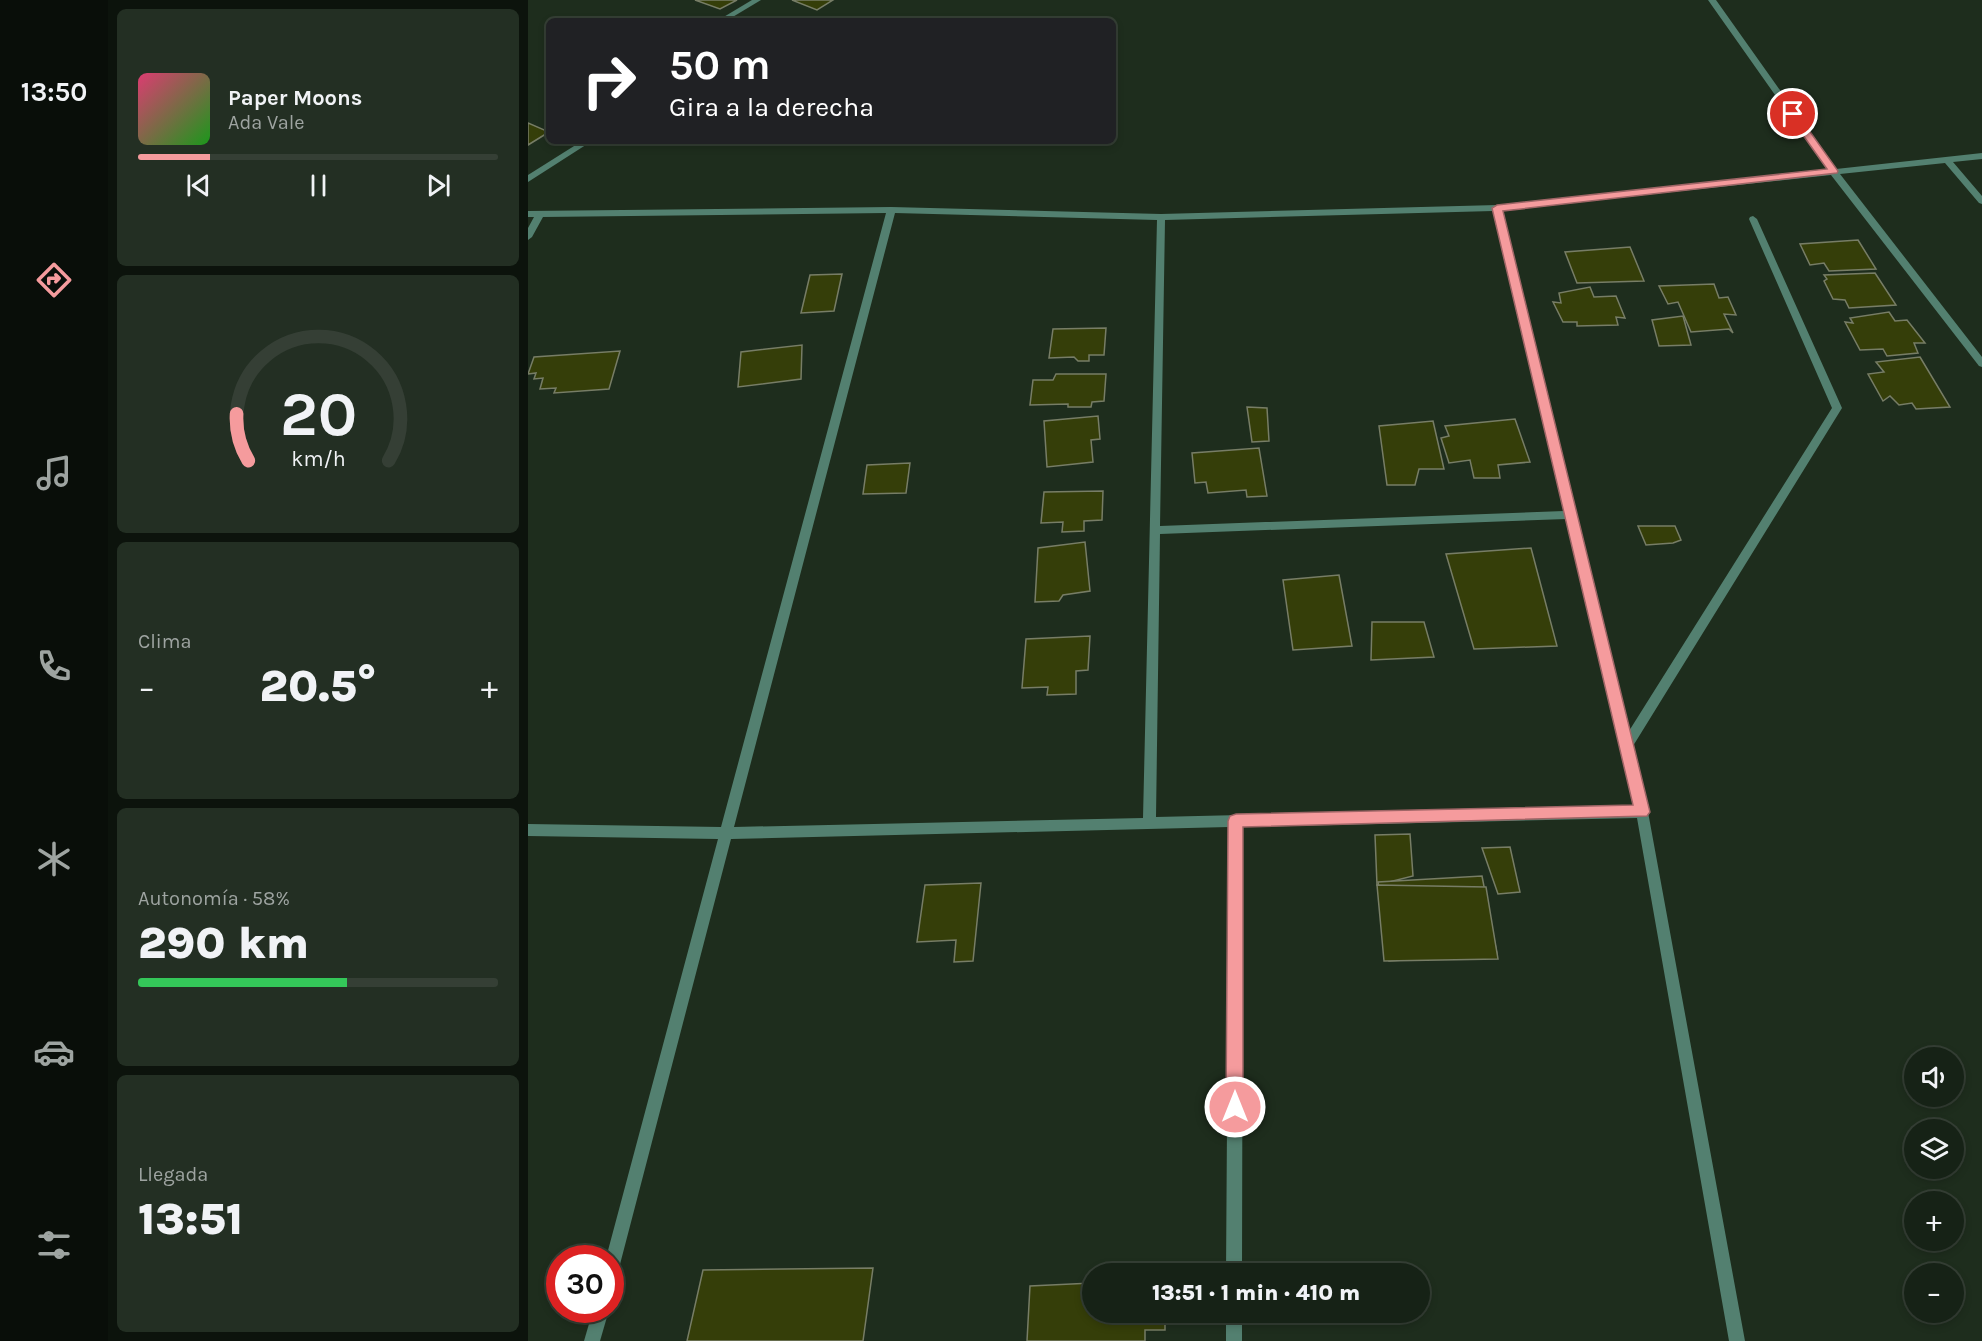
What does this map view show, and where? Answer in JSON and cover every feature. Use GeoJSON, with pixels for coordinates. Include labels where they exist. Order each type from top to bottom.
{"type":"FeatureCollection","features":[{"type":"Feature","properties":{"kind":"street"},"geometry":{"type":"LineString","coordinates":[[726,18],[757,0]]}},
{"type":"Feature","properties":{"kind":"street"},"geometry":{"type":"LineString","coordinates":[[1712,0],[1833,171],[1982,364]]}},
{"type":"Feature","properties":{"kind":"street"},"geometry":{"type":"LineString","coordinates":[[528,179],[583,144]]}},
{"type":"Feature","properties":{"kind":"street"},"geometry":{"type":"LineString","coordinates":[[528,214],[891,210],[1161,217],[1497,208],[1982,156]]}},
{"type":"Feature","properties":{"kind":"street"},"geometry":{"type":"LineString","coordinates":[[1946,159],[1982,201]]}},
{"type":"Feature","properties":{"kind":"street"},"geometry":{"type":"LineString","coordinates":[[1497,208],[1642,812],[1737,1341]]}},
{"type":"Feature","properties":{"kind":"street"},"geometry":{"type":"LineString","coordinates":[[617,1245],[891,210]]}},
{"type":"Feature","properties":{"kind":"street"},"geometry":{"type":"LineString","coordinates":[[528,237],[540,214]]}},
{"type":"Feature","properties":{"kind":"street"},"geometry":{"type":"LineString","coordinates":[[1149,823],[1161,217]]}},
{"type":"Feature","properties":{"kind":"street"},"geometry":{"type":"LineString","coordinates":[[1626,746],[1837,408],[1753,219]]}},
{"type":"Feature","properties":{"kind":"street"},"geometry":{"type":"LineString","coordinates":[[1155,530],[1571,515]]}},
{"type":"Feature","properties":{"kind":"street"},"geometry":{"type":"LineString","coordinates":[[528,830],[727,833],[1642,812]]}},
{"type":"Feature","properties":{"kind":"street"},"geometry":{"type":"LineString","coordinates":[[1234,1263],[1236,821]]}},
{"type":"Feature","properties":{"kind":"street"},"geometry":{"type":"LineString","coordinates":[[592,1341],[597,1323]]}},
{"type":"Feature","properties":{"kind":"street"},"geometry":{"type":"LineString","coordinates":[[1234,1323],[1234,1341]]}},
{"type":"Feature","properties":{"kind":"building"},"geometry":{"type":"Polygon","coordinates":[[[695,0],[737,0],[720,9],[695,0]]]}},
{"type":"Feature","properties":{"kind":"building"},"geometry":{"type":"Polygon","coordinates":[[[792,0],[833,0],[817,10],[792,0]]]}},
{"type":"Feature","properties":{"kind":"building"},"geometry":{"type":"Polygon","coordinates":[[[528,123],[546,131],[546,134],[528,145],[528,123]]]}},
{"type":"Feature","properties":{"kind":"building"},"geometry":{"type":"Polygon","coordinates":[[[1858,240],[1876,269],[1829,271],[1824,263],[1810,265],[1800,244],[1858,240]]]}},
{"type":"Feature","properties":{"kind":"building"},"geometry":{"type":"Polygon","coordinates":[[[1630,247],[1644,281],[1577,283],[1565,252],[1630,247]]]}},
{"type":"Feature","properties":{"kind":"building"},"geometry":{"type":"Polygon","coordinates":[[[1875,273],[1896,305],[1849,308],[1845,300],[1833,299],[1824,281],[1827,279],[1824,275],[1875,273]]]}},
{"type":"Feature","properties":{"kind":"building"},"geometry":{"type":"Polygon","coordinates":[[[842,274],[834,311],[801,313],[810,275],[842,274]]]}},
{"type":"Feature","properties":{"kind":"building"},"geometry":{"type":"Polygon","coordinates":[[[1714,284],[1719,298],[1728,297],[1736,315],[1724,314],[1733,333],[1729,329],[1691,332],[1678,302],[1668,304],[1659,286],[1714,284]]]}},
{"type":"Feature","properties":{"kind":"building"},"geometry":{"type":"Polygon","coordinates":[[[1590,287],[1594,297],[1616,296],[1625,318],[1616,317],[1618,325],[1577,326],[1577,322],[1563,322],[1553,302],[1561,303],[1559,293],[1590,287]]]}},
{"type":"Feature","properties":{"kind":"building"},"geometry":{"type":"Polygon","coordinates":[[[1889,312],[1895,321],[1907,320],[1925,343],[1914,343],[1918,353],[1887,356],[1883,349],[1860,350],[1845,322],[1853,323],[1850,318],[1889,312]]]}},
{"type":"Feature","properties":{"kind":"building"},"geometry":{"type":"Polygon","coordinates":[[[1683,316],[1691,345],[1659,346],[1652,320],[1683,316]]]}},
{"type":"Feature","properties":{"kind":"building"},"geometry":{"type":"Polygon","coordinates":[[[1106,328],[1104,355],[1089,355],[1089,361],[1078,361],[1074,357],[1049,358],[1053,329],[1106,328]]]}},
{"type":"Feature","properties":{"kind":"building"},"geometry":{"type":"Polygon","coordinates":[[[802,345],[801,379],[738,387],[741,352],[802,345]]]}},
{"type":"Feature","properties":{"kind":"building"},"geometry":{"type":"Polygon","coordinates":[[[620,351],[609,389],[554,393],[556,388],[540,389],[543,378],[534,379],[536,373],[528,374],[534,357],[620,351]]]}},
{"type":"Feature","properties":{"kind":"building"},"geometry":{"type":"Polygon","coordinates":[[[1920,357],[1950,407],[1916,409],[1912,403],[1899,405],[1890,396],[1883,401],[1868,374],[1884,372],[1876,362],[1920,357]]]}},
{"type":"Feature","properties":{"kind":"building"},"geometry":{"type":"Polygon","coordinates":[[[1056,374],[1106,374],[1104,401],[1092,402],[1091,407],[1068,407],[1068,404],[1030,405],[1033,380],[1053,380],[1056,374]]]}},
{"type":"Feature","properties":{"kind":"building"},"geometry":{"type":"Polygon","coordinates":[[[1247,407],[1267,408],[1269,441],[1252,442],[1247,407]]]}},
{"type":"Feature","properties":{"kind":"building"},"geometry":{"type":"Polygon","coordinates":[[[1098,416],[1100,439],[1091,440],[1093,462],[1047,467],[1044,421],[1098,416]]]}},
{"type":"Feature","properties":{"kind":"building"},"geometry":{"type":"Polygon","coordinates":[[[1515,419],[1530,462],[1498,465],[1500,478],[1474,478],[1470,460],[1449,463],[1441,438],[1449,436],[1445,426],[1515,419]]]}},
{"type":"Feature","properties":{"kind":"building"},"geometry":{"type":"Polygon","coordinates":[[[1433,421],[1444,469],[1419,469],[1415,485],[1387,485],[1379,426],[1433,421]]]}},
{"type":"Feature","properties":{"kind":"building"},"geometry":{"type":"Polygon","coordinates":[[[1259,448],[1267,496],[1247,497],[1246,490],[1208,493],[1206,482],[1195,483],[1192,453],[1259,448]]]}},
{"type":"Feature","properties":{"kind":"building"},"geometry":{"type":"Polygon","coordinates":[[[910,463],[906,493],[863,494],[867,465],[910,463]]]}},
{"type":"Feature","properties":{"kind":"building"},"geometry":{"type":"Polygon","coordinates":[[[1103,491],[1102,520],[1084,521],[1084,531],[1062,532],[1063,522],[1041,523],[1044,492],[1103,491]]]}},
{"type":"Feature","properties":{"kind":"building"},"geometry":{"type":"Polygon","coordinates":[[[1638,526],[1675,526],[1681,540],[1673,543],[1646,545],[1638,526]]]}},
{"type":"Feature","properties":{"kind":"building"},"geometry":{"type":"Polygon","coordinates":[[[1085,542],[1090,591],[1063,595],[1059,601],[1035,602],[1038,548],[1085,542]]]}},
{"type":"Feature","properties":{"kind":"building"},"geometry":{"type":"Polygon","coordinates":[[[1531,548],[1557,646],[1474,649],[1446,554],[1531,548]]]}},
{"type":"Feature","properties":{"kind":"building"},"geometry":{"type":"Polygon","coordinates":[[[1339,575],[1352,646],[1293,650],[1283,580],[1339,575]]]}},
{"type":"Feature","properties":{"kind":"building"},"geometry":{"type":"Polygon","coordinates":[[[1372,622],[1424,622],[1434,657],[1371,660],[1372,622]]]}},
{"type":"Feature","properties":{"kind":"building"},"geometry":{"type":"Polygon","coordinates":[[[1090,636],[1088,670],[1076,671],[1076,694],[1047,695],[1048,687],[1022,688],[1026,639],[1090,636]]]}},
{"type":"Feature","properties":{"kind":"building"},"geometry":{"type":"Polygon","coordinates":[[[1410,834],[1413,876],[1377,885],[1375,835],[1410,834]]]}},
{"type":"Feature","properties":{"kind":"building"},"geometry":{"type":"Polygon","coordinates":[[[1510,847],[1520,892],[1498,894],[1482,848],[1510,847]]]}},
{"type":"Feature","properties":{"kind":"building"},"geometry":{"type":"Polygon","coordinates":[[[1482,876],[1497,954],[1389,961],[1378,882],[1482,876]]]}},
{"type":"Feature","properties":{"kind":"building"},"geometry":{"type":"Polygon","coordinates":[[[981,883],[973,961],[954,962],[956,940],[917,942],[925,885],[981,883]]]}},
{"type":"Feature","properties":{"kind":"building"},"geometry":{"type":"Polygon","coordinates":[[[1377,885],[1486,887],[1498,959],[1384,961],[1377,885]]]}},
{"type":"Feature","properties":{"kind":"building"},"geometry":{"type":"Polygon","coordinates":[[[873,1268],[863,1341],[687,1341],[703,1270],[873,1268]]]}},
{"type":"Feature","properties":{"kind":"building"},"geometry":{"type":"Polygon","coordinates":[[[1082,1283],[1082,1323],[1165,1323],[1165,1330],[1145,1330],[1145,1341],[1027,1341],[1030,1286],[1082,1283]]]}},
{"type":"Feature","properties":{"kind":"route"},"geometry":{"type":"LineString","coordinates":[[1235,1107],[1236,821],[1642,812],[1497,208],[1833,171],[1793,114]]}}]}
